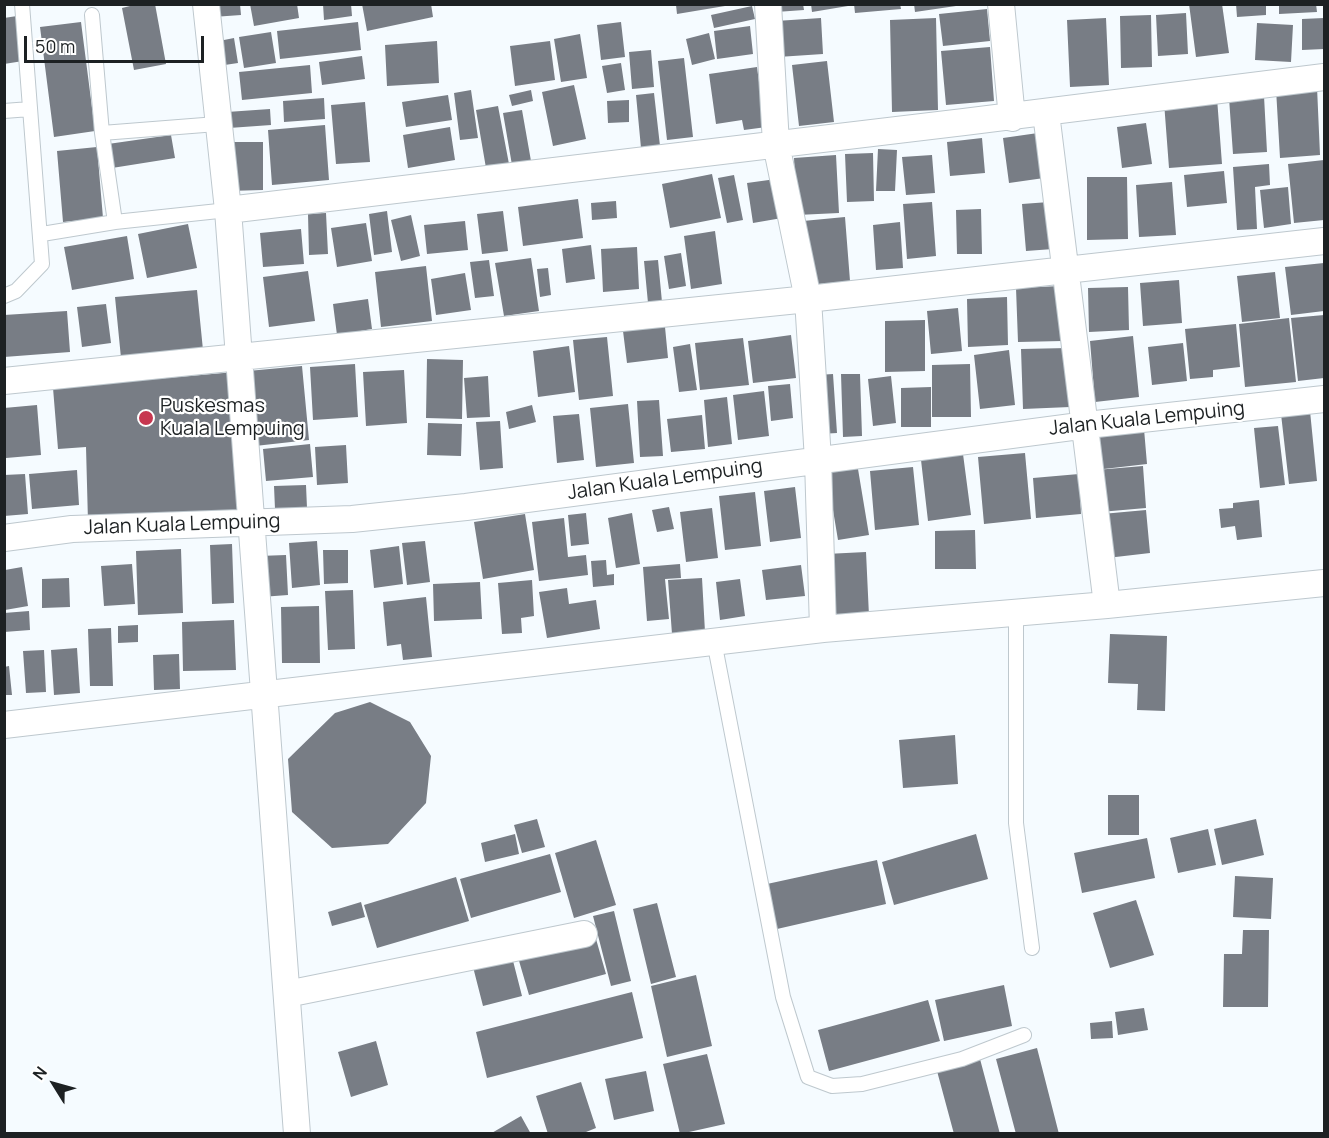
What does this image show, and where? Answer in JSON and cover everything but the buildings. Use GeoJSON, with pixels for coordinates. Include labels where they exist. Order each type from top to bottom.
{"type":"FeatureCollection","features":[{"type":"Feature","properties":{"kind":"street"},"geometry":{"type":"LineString","coordinates":[[206,4],[228,210],[297,1134]]}},
{"type":"Feature","properties":{"kind":"street"},"geometry":{"type":"LineString","coordinates":[[768,4],[776,144],[808,299],[818,460],[823,629]]}},
{"type":"Feature","properties":{"kind":"street"},"geometry":{"type":"LineString","coordinates":[[1001,4],[1012,118]]}},
{"type":"Feature","properties":{"kind":"street"},"geometry":{"type":"LineString","coordinates":[[228,210],[1012,118],[1324,77]]}},
{"type":"Feature","properties":{"kind":"street"},"geometry":{"type":"LineString","coordinates":[[1046,113],[1087,424],[1107,605]]}},
{"type":"Feature","properties":{"kind":"street"},"geometry":{"type":"LineString","coordinates":[[4,381],[239,359],[808,299],[1324,241]]}},
{"type":"Feature","properties":{"kind":"street","name":"Jalan Kuala Lempuing"},"geometry":{"type":"LineString","coordinates":[[4,538],[72,529],[352,519],[466,507],[1087,424],[1324,399]]}},
{"type":"Feature","properties":{"kind":"street"},"geometry":{"type":"LineString","coordinates":[[4,725],[823,629],[1107,605],[1324,583]]}},
{"type":"Feature","properties":{"kind":"street"},"geometry":{"type":"LineString","coordinates":[[286,994],[584,934]]}},
{"type":"Feature","properties":{"kind":"lane"},"geometry":{"type":"LineString","coordinates":[[4,296],[16,291],[42,264],[42,234],[22,4]]}},
{"type":"Feature","properties":{"kind":"lane"},"geometry":{"type":"LineString","coordinates":[[92,15],[102,134],[115,222]]}},
{"type":"Feature","properties":{"kind":"lane"},"geometry":{"type":"LineString","coordinates":[[4,111],[30,109]]}},
{"type":"Feature","properties":{"kind":"lane"},"geometry":{"type":"LineString","coordinates":[[102,134],[218,124]]}},
{"type":"Feature","properties":{"kind":"lane"},"geometry":{"type":"LineString","coordinates":[[42,234],[115,222],[228,210]]}},
{"type":"Feature","properties":{"kind":"lane"},"geometry":{"type":"LineString","coordinates":[[1016,612],[1016,822],[1032,948]]}},
{"type":"Feature","properties":{"kind":"lane"},"geometry":{"type":"LineString","coordinates":[[714,641],[783,997],[808,1077],[832,1086],[862,1084],[962,1059],[1024,1035]]}},
{"type":"Feature","properties":{"kind":"place","name":"Puskesmas Kuala Lempuing"},"geometry":{"type":"Point","coordinates":[146,418]}}]}
